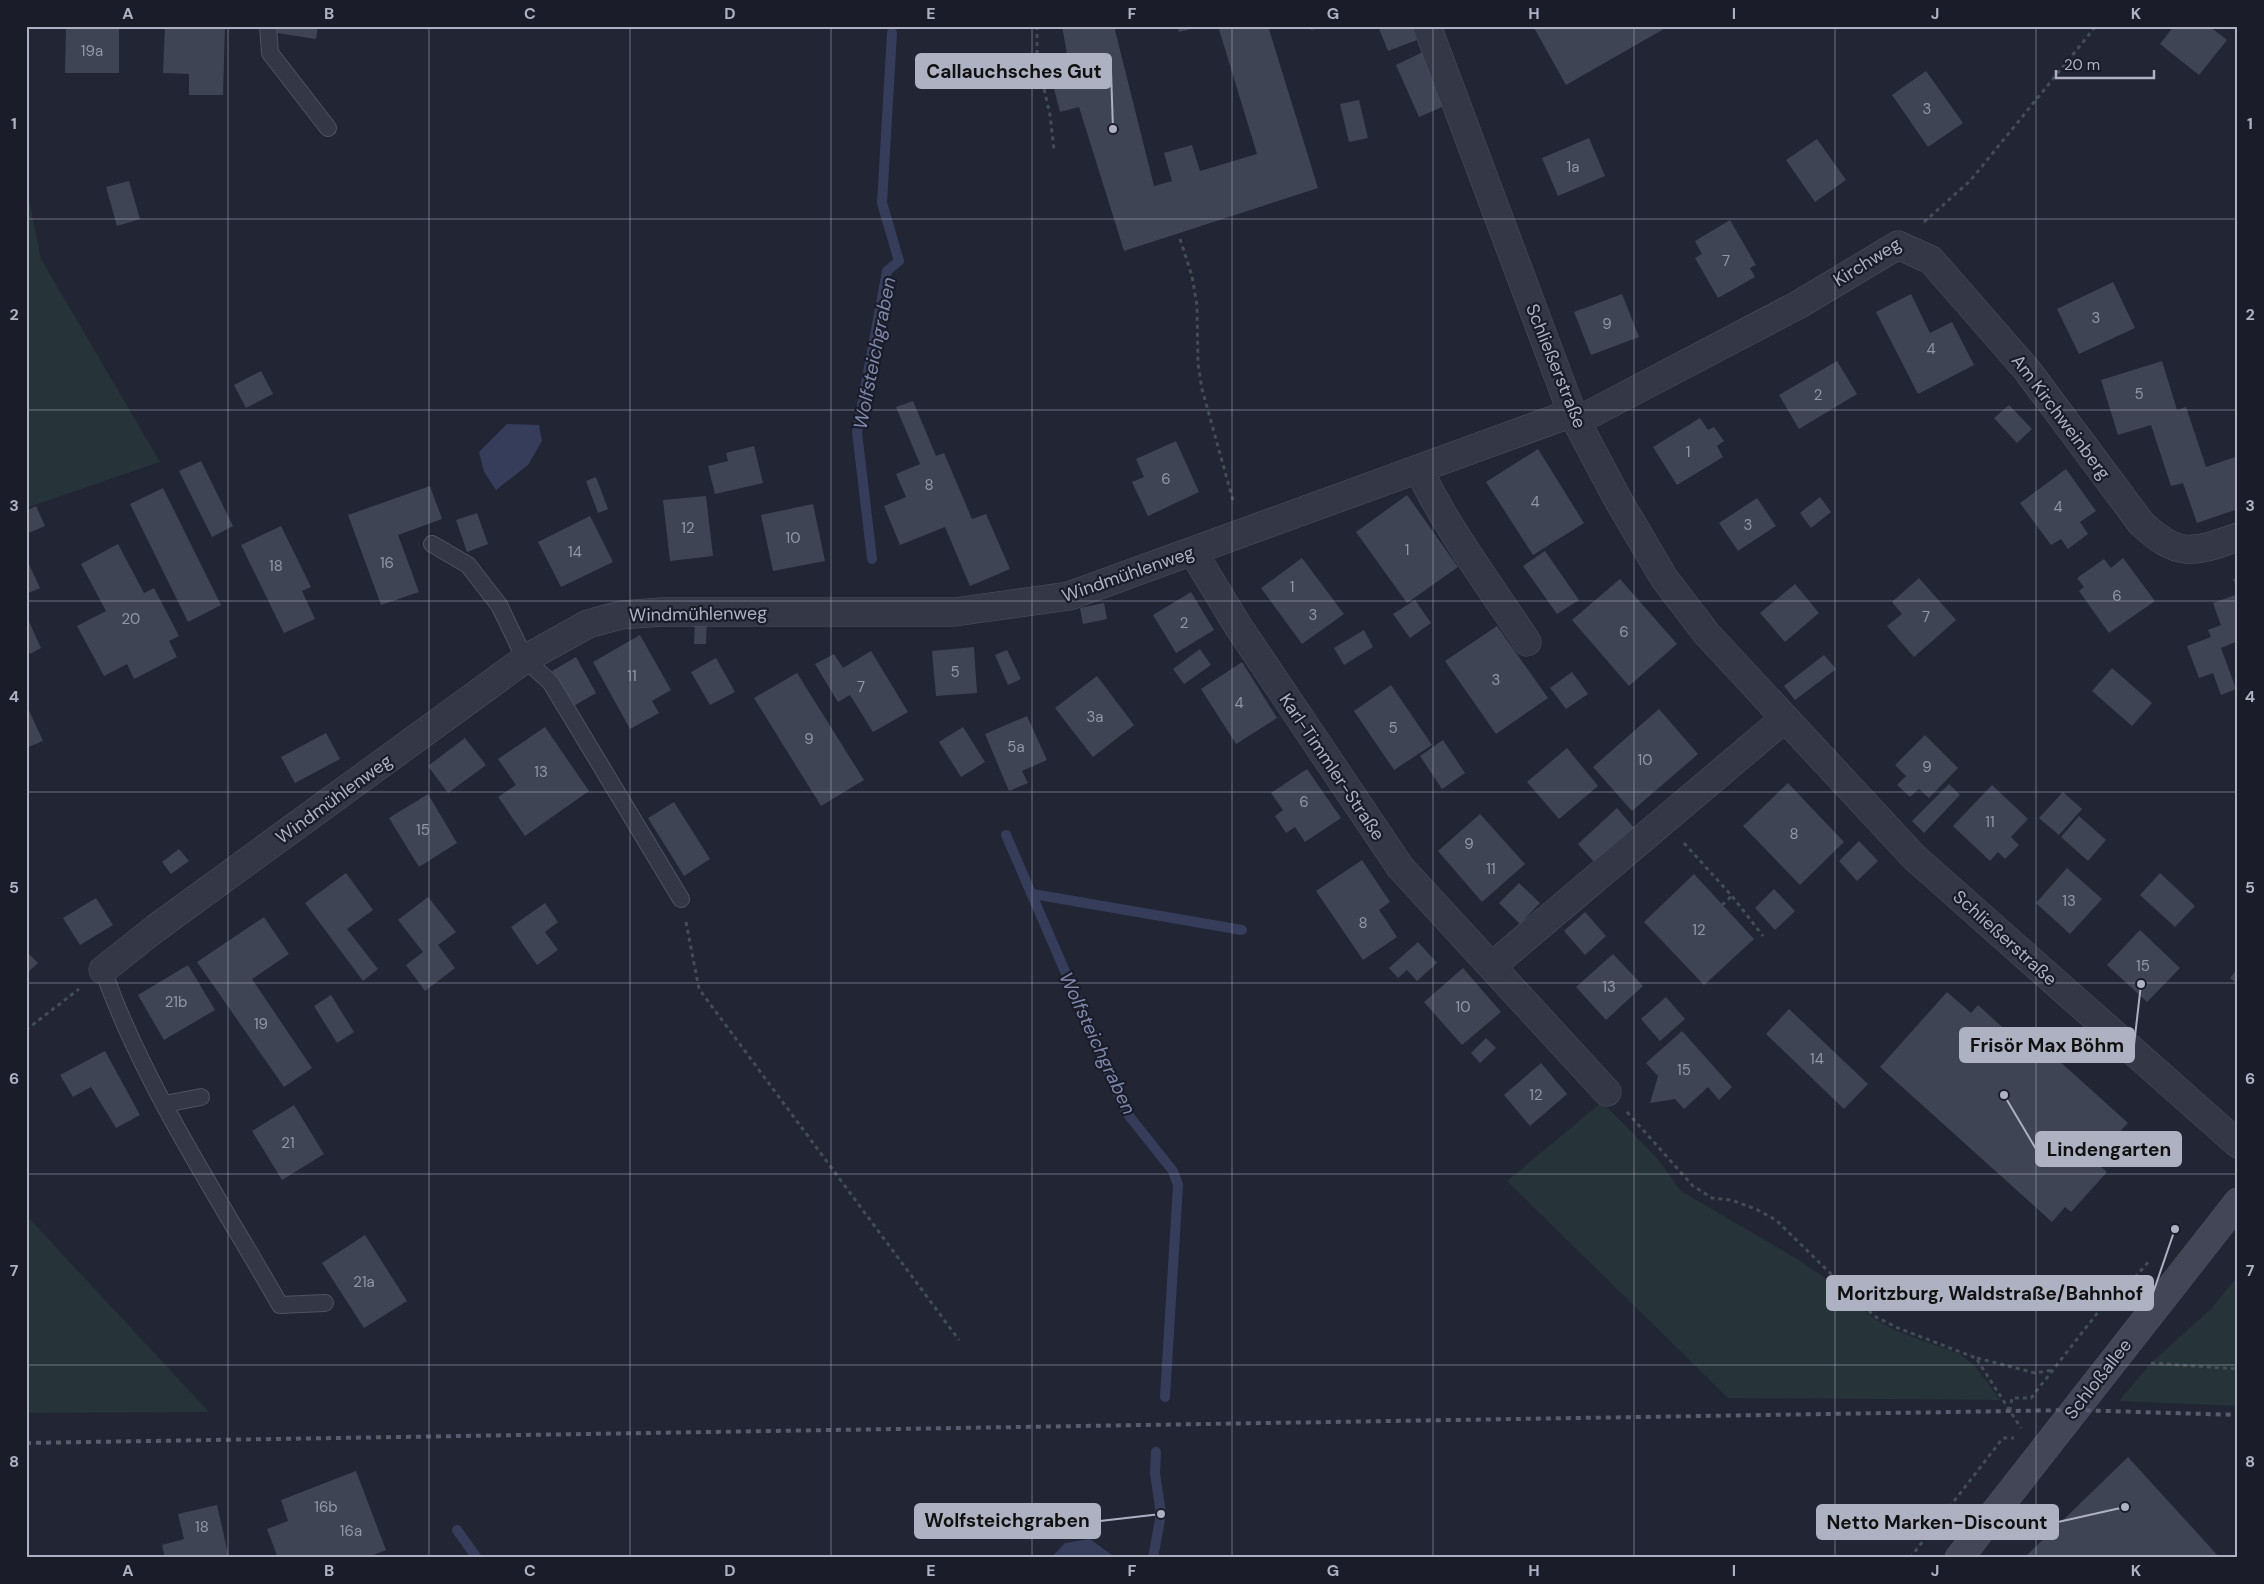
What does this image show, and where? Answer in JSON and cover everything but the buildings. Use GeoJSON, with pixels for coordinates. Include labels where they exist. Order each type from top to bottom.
{"type":"FeatureCollection","features":[{"type":"Feature","properties":{"kind":"main road","name":"Schloßallee"},"geometry":{"type":"LineString","coordinates":[[1959,1558],[2033,1446],[2116,1356],[2238,1202]]}},
{"type":"Feature","properties":{"kind":"street","name":"Schließerstraße"},"geometry":{"type":"LineString","coordinates":[[1426,26],[1574,417],[1617,498],[1664,578],[1706,633],[1914,857],[2238,1144]]}},
{"type":"Feature","properties":{"kind":"street","name":"Kirchweg"},"geometry":{"type":"LineString","coordinates":[[1574,417],[1798,306],[1898,245]]}},
{"type":"Feature","properties":{"kind":"street","name":"Am Kirchweinberg"},"geometry":{"type":"LineString","coordinates":[[1898,245],[1931,260],[2027,370],[2141,523],[2158,539],[2176,548],[2193,550],[2238,537]]}},
{"type":"Feature","properties":{"kind":"street","name":"Windmühlenweg"},"geometry":{"type":"LineString","coordinates":[[103,970],[156,928],[524,659],[588,624],[621,615],[662,612],[955,612],[1069,596],[1419,470],[1574,417]]}},
{"type":"Feature","properties":{"kind":"street"},"geometry":{"type":"LineString","coordinates":[[1419,470],[1430,493],[1527,642]]}},
{"type":"Feature","properties":{"kind":"street","name":"Karl-Timmler-Straße"},"geometry":{"type":"LineString","coordinates":[[1193,552],[1254,650],[1400,867],[1607,1092]]}},
{"type":"Feature","properties":{"kind":"street"},"geometry":{"type":"LineString","coordinates":[[1492,966],[1589,886],[1785,718]]}},
{"type":"Feature","properties":{"kind":"lane"},"geometry":{"type":"LineString","coordinates":[[268,26],[270,53],[328,128]]}},
{"type":"Feature","properties":{"kind":"lane"},"geometry":{"type":"LineString","coordinates":[[432,544],[468,565],[499,605],[524,659],[551,683],[681,899]]}},
{"type":"Feature","properties":{"kind":"lane"},"geometry":{"type":"LineString","coordinates":[[103,970],[114,1001],[165,1104],[280,1305],[325,1302]]}},
{"type":"Feature","properties":{"kind":"lane"},"geometry":{"type":"LineString","coordinates":[[165,1104],[201,1097]]}},
{"type":"Feature","properties":{"kind":"path"},"geometry":{"type":"LineString","coordinates":[[1037,26],[1037,58],[1050,115],[1054,150]]}},
{"type":"Feature","properties":{"kind":"path","name":"Kirchweg"},"geometry":{"type":"LineString","coordinates":[[1898,245],[1970,181],[2096,26]]}},
{"type":"Feature","properties":{"kind":"path"},"geometry":{"type":"LineString","coordinates":[[1180,239],[1192,276],[1195,296],[1198,364],[1205,403],[1243,534]]}},
{"type":"Feature","properties":{"kind":"path"},"geometry":{"type":"LineString","coordinates":[[1664,822],[1732,896],[1763,936]]}},
{"type":"Feature","properties":{"kind":"path"},"geometry":{"type":"LineString","coordinates":[[1722,905],[1732,896]]}},
{"type":"Feature","properties":{"kind":"path"},"geometry":{"type":"LineString","coordinates":[[681,899],[700,989],[959,1340]]}},
{"type":"Feature","properties":{"kind":"path"},"geometry":{"type":"LineString","coordinates":[[26,1030],[103,970]]}},
{"type":"Feature","properties":{"kind":"path"},"geometry":{"type":"LineString","coordinates":[[1607,1092],[1649,1135],[1693,1186],[1712,1198],[1731,1200],[1756,1209],[1776,1220],[1874,1316],[1898,1328],[1976,1358],[2036,1373],[2054,1370]]}},
{"type":"Feature","properties":{"kind":"path"},"geometry":{"type":"LineString","coordinates":[[2010,1412],[2012,1398],[2031,1398],[2106,1302],[2130,1283],[2150,1260]]}},
{"type":"Feature","properties":{"kind":"path"},"geometry":{"type":"LineString","coordinates":[[2116,1356],[2151,1363],[2238,1369]]}},
{"type":"Feature","properties":{"kind":"path"},"geometry":{"type":"LineString","coordinates":[[1976,1358],[2033,1446]]}},
{"type":"Feature","properties":{"kind":"path"},"geometry":{"type":"LineString","coordinates":[[1910,1558],[2003,1438],[2033,1446]]}},
{"type":"Feature","properties":{"kind":"shaded area"},"geometry":{"type":"Polygon","coordinates":[[[26,185],[41,259],[160,462],[26,508],[26,185]]]}},
{"type":"Feature","properties":{"kind":"shaded area"},"geometry":{"type":"Polygon","coordinates":[[[1602,1102],[1656,1157],[1681,1191],[1797,1259],[1834,1284],[1873,1318],[1896,1331],[1960,1354],[1975,1366],[2000,1400],[1728,1398],[1507,1181],[1602,1102]]]}},
{"type":"Feature","properties":{"kind":"shaded area"},"geometry":{"type":"Polygon","coordinates":[[[26,1215],[209,1412],[26,1413],[26,1215]]]}},
{"type":"Feature","properties":{"kind":"shaded area"},"geometry":{"type":"Polygon","coordinates":[[[2238,1276],[2238,1406],[2119,1401],[2151,1363],[2211,1309],[2238,1276]]]}},
{"type":"Feature","properties":{"kind":"water"},"geometry":{"type":"Polygon","coordinates":[[[507,424],[539,425],[542,441],[528,465],[496,490],[484,472],[479,452],[507,424]]]}},
{"type":"Feature","properties":{"kind":"water"},"geometry":{"type":"Polygon","coordinates":[[[1090,1539],[1116,1558],[1051,1558],[1065,1543],[1090,1539]]]}},
{"type":"Feature","properties":{"kind":"waterway","name":"Wolfsteichgraben"},"geometry":{"type":"LineString","coordinates":[[872,559],[857,432],[887,271],[899,261],[882,203],[892,33]]}},
{"type":"Feature","properties":{"kind":"waterway","name":"Wolfsteichgraben"},"geometry":{"type":"LineString","coordinates":[[1006,835],[1126,1112],[1173,1171],[1178,1185],[1165,1397]]}},
{"type":"Feature","properties":{"kind":"waterway"},"geometry":{"type":"LineString","coordinates":[[1033,894],[1242,930]]}},
{"type":"Feature","properties":{"kind":"waterway","name":"Wolfsteichgraben"},"geometry":{"type":"LineString","coordinates":[[1153,1558],[1161,1514],[1155,1473],[1156,1452]]}},
{"type":"Feature","properties":{"kind":"waterway"},"geometry":{"type":"LineString","coordinates":[[457,1530],[477,1558]]}},
{"type":"Feature","properties":{"kind":"railway"},"geometry":{"type":"LineString","coordinates":[[26,1443],[2074,1410],[2238,1415]]}},
{"type":"Feature","properties":{"kind":"place","name":"Callauchsches Gut"},"geometry":{"type":"Point","coordinates":[1113,129]}},
{"type":"Feature","properties":{"kind":"place","name":"Frisör Max Böhm"},"geometry":{"type":"Point","coordinates":[2141,984]}},
{"type":"Feature","properties":{"kind":"place","name":"Lindengarten"},"geometry":{"type":"Point","coordinates":[2004,1095]}},
{"type":"Feature","properties":{"kind":"place","name":"Moritzburg, Waldstraße/Bahnhof"},"geometry":{"type":"Point","coordinates":[2175,1229]}},
{"type":"Feature","properties":{"kind":"place","name":"Netto Marken-Discount"},"geometry":{"type":"Point","coordinates":[2125,1507]}},
{"type":"Feature","properties":{"kind":"place","name":"Wolfsteichgraben"},"geometry":{"type":"Point","coordinates":[1161,1514]}}]}
